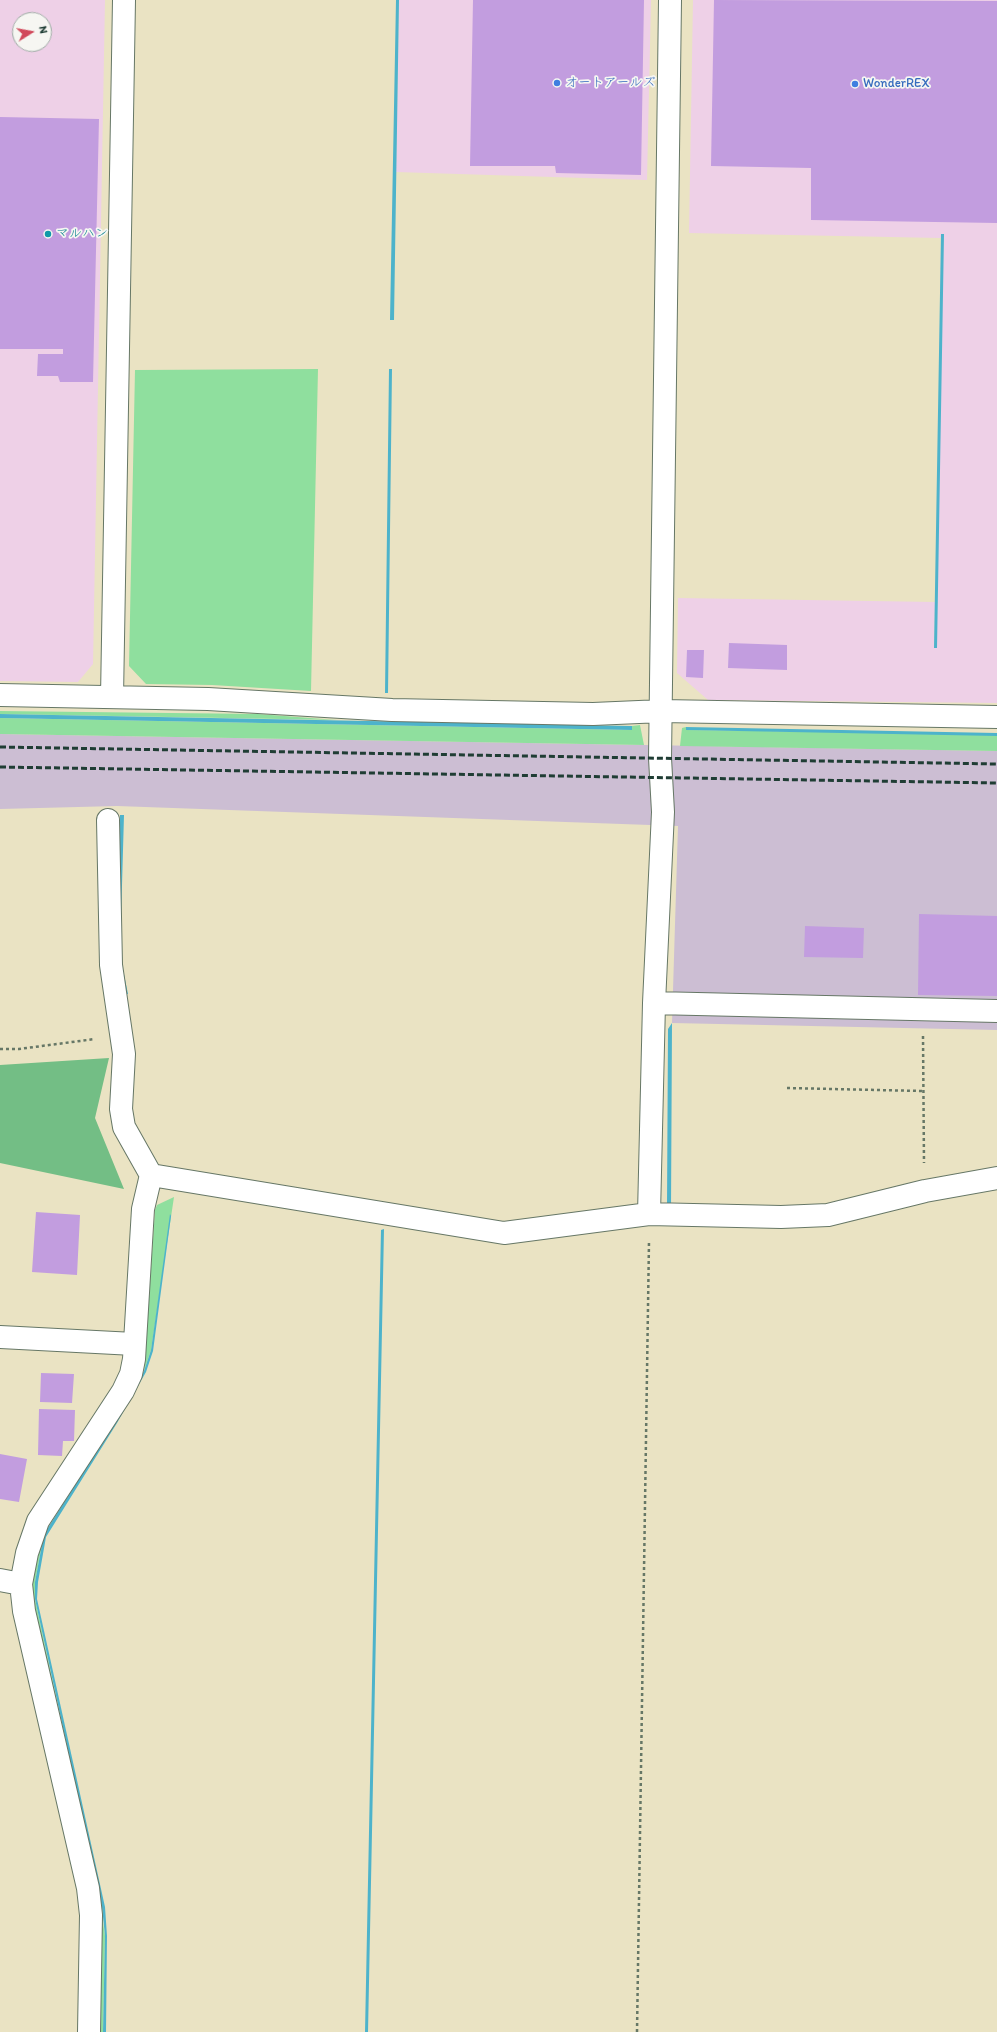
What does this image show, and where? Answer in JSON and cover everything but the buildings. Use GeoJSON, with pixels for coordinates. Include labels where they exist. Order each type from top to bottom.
{"type":"FeatureCollection","features":[{"type":"Feature","properties":{"kind":"street"},"geometry":{"type":"LineString","coordinates":[[112,697],[124,0]]}},
{"type":"Feature","properties":{"kind":"street"},"geometry":{"type":"LineString","coordinates":[[649,1214],[654,1003],[663,812],[660,758],[662,711],[670,0]]}},
{"type":"Feature","properties":{"kind":"street"},"geometry":{"type":"LineString","coordinates":[[0,695],[208,699],[408,710],[593,714],[662,711],[997,717]]}},
{"type":"Feature","properties":{"kind":"street"},"geometry":{"type":"LineString","coordinates":[[89,2032],[91,1915],[88,1888],[24,1611],[10,1582],[27,1553],[38,1521],[124,1391],[131,1374],[134,1359],[143,1209],[151,1175],[124,1127],[121,1109],[124,1054],[111,965],[108,820]]}},
{"type":"Feature","properties":{"kind":"street"},"geometry":{"type":"LineString","coordinates":[[654,1003],[997,1011]]}},
{"type":"Feature","properties":{"kind":"street"},"geometry":{"type":"LineString","coordinates":[[151,1175],[504,1233],[649,1214],[781,1217],[828,1215],[925,1191],[997,1178]]}},
{"type":"Feature","properties":{"kind":"street"},"geometry":{"type":"LineString","coordinates":[[0,1337],[134,1344]]}},
{"type":"Feature","properties":{"kind":"path"},"geometry":{"type":"LineString","coordinates":[[0,1049],[19,1049],[122,1036]]}},
{"type":"Feature","properties":{"kind":"path"},"geometry":{"type":"LineString","coordinates":[[923,1036],[922,1091],[925,1191]]}},
{"type":"Feature","properties":{"kind":"path"},"geometry":{"type":"LineString","coordinates":[[787,1088],[922,1091]]}},
{"type":"Feature","properties":{"kind":"path"},"geometry":{"type":"LineString","coordinates":[[637,2032],[649,1214]]}},
{"type":"Feature","properties":{"kind":"shaded area"},"geometry":{"type":"Polygon","coordinates":[[[0,0],[105,0],[93,664],[78,682],[0,681],[0,0]]]}},
{"type":"Feature","properties":{"kind":"shaded area","name":"オートアールズ"},"geometry":{"type":"Polygon","coordinates":[[[399,0],[651,0],[647,180],[396,172],[399,0]]]}},
{"type":"Feature","properties":{"kind":"shaded area"},"geometry":{"type":"Polygon","coordinates":[[[693,0],[997,0],[997,703],[708,700],[677,673],[678,598],[935,602],[934,648],[936,648],[941,238],[689,233],[693,0]]]}},
{"type":"Feature","properties":{"kind":"shaded area"},"geometry":{"type":"Polygon","coordinates":[[[0,734],[997,751],[997,1030],[672,1023],[678,826],[117,806],[0,809],[0,734]]]}},
{"type":"Feature","properties":{"kind":"green space"},"geometry":{"type":"Polygon","coordinates":[[[318,369],[311,691],[212,685],[146,684],[129,666],[135,370],[318,369]]]}},
{"type":"Feature","properties":{"kind":"green space"},"geometry":{"type":"Polygon","coordinates":[[[0,711],[258,714],[337,720],[0,714],[0,711]]]}},
{"type":"Feature","properties":{"kind":"green space"},"geometry":{"type":"Polygon","coordinates":[[[0,718],[632,730],[632,726],[640,725],[644,745],[0,734],[0,718]]]}},
{"type":"Feature","properties":{"kind":"green space"},"geometry":{"type":"Polygon","coordinates":[[[686,727],[687,730],[997,734],[997,751],[680,746],[682,728],[686,727]]]}},
{"type":"Feature","properties":{"kind":"green space"},"geometry":{"type":"Polygon","coordinates":[[[109,1058],[95,1118],[124,1189],[0,1163],[0,1065],[109,1058]]]}},
{"type":"Feature","properties":{"kind":"green space"},"geometry":{"type":"Polygon","coordinates":[[[174,1197],[151,1350],[144,1371],[155,1210],[157,1205],[174,1197]]]}},
{"type":"Feature","properties":{"kind":"green space"},"geometry":{"type":"Polygon","coordinates":[[[44,1534],[35,1582],[35,1599],[89,1850],[38,1636],[30,1588],[44,1534]]]}},
{"type":"Feature","properties":{"kind":"green space"},"geometry":{"type":"Polygon","coordinates":[[[98,1890],[105,1936],[103,2032],[98,2032],[98,1890]]]}},
{"type":"Feature","properties":{"kind":"water"},"geometry":{"type":"Polygon","coordinates":[[[396,0],[399,0],[394,320],[390,320],[396,0]]]}},
{"type":"Feature","properties":{"kind":"water"},"geometry":{"type":"Polygon","coordinates":[[[941,234],[944,234],[937,648],[934,648],[941,234]]]}},
{"type":"Feature","properties":{"kind":"water"},"geometry":{"type":"Polygon","coordinates":[[[389,369],[392,369],[388,693],[385,693],[389,369]]]}},
{"type":"Feature","properties":{"kind":"water"},"geometry":{"type":"Polygon","coordinates":[[[0,714],[632,726],[632,730],[0,718],[0,714]]]}},
{"type":"Feature","properties":{"kind":"water"},"geometry":{"type":"Polygon","coordinates":[[[686,727],[997,733],[997,736],[686,730],[686,727]]]}},
{"type":"Feature","properties":{"kind":"water"},"geometry":{"type":"Polygon","coordinates":[[[120,815],[124,815],[120,955],[128,994],[122,995],[117,954],[120,815]]]}},
{"type":"Feature","properties":{"kind":"water"},"geometry":{"type":"Polygon","coordinates":[[[672,1023],[671,1209],[667,1206],[668,1029],[672,1023]]]}},
{"type":"Feature","properties":{"kind":"water"},"geometry":{"type":"Polygon","coordinates":[[[170,1214],[171,1216],[153,1351],[146,1372],[117,1423],[46,1537],[38,1582],[37,1599],[105,1907],[107,1936],[106,2032],[103,2032],[105,1936],[102,1907],[35,1599],[35,1582],[44,1534],[117,1419],[144,1371],[151,1350],[170,1214]]]}},
{"type":"Feature","properties":{"kind":"water"},"geometry":{"type":"Polygon","coordinates":[[[384,1229],[368,2032],[365,2032],[381,1230],[384,1229]]]}},
{"type":"Feature","properties":{"kind":"railway"},"geometry":{"type":"LineString","coordinates":[[0,747],[997,764]]}},
{"type":"Feature","properties":{"kind":"railway"},"geometry":{"type":"LineString","coordinates":[[0,767],[997,783]]}},
{"type":"Feature","properties":{"kind":"place","name":"オートアールズ"},"geometry":{"type":"Point","coordinates":[557,83]}},
{"type":"Feature","properties":{"kind":"place","name":"WonderREX"},"geometry":{"type":"Point","coordinates":[855,84]}},
{"type":"Feature","properties":{"kind":"place","name":"マルハン"},"geometry":{"type":"Point","coordinates":[48,234]}}]}
